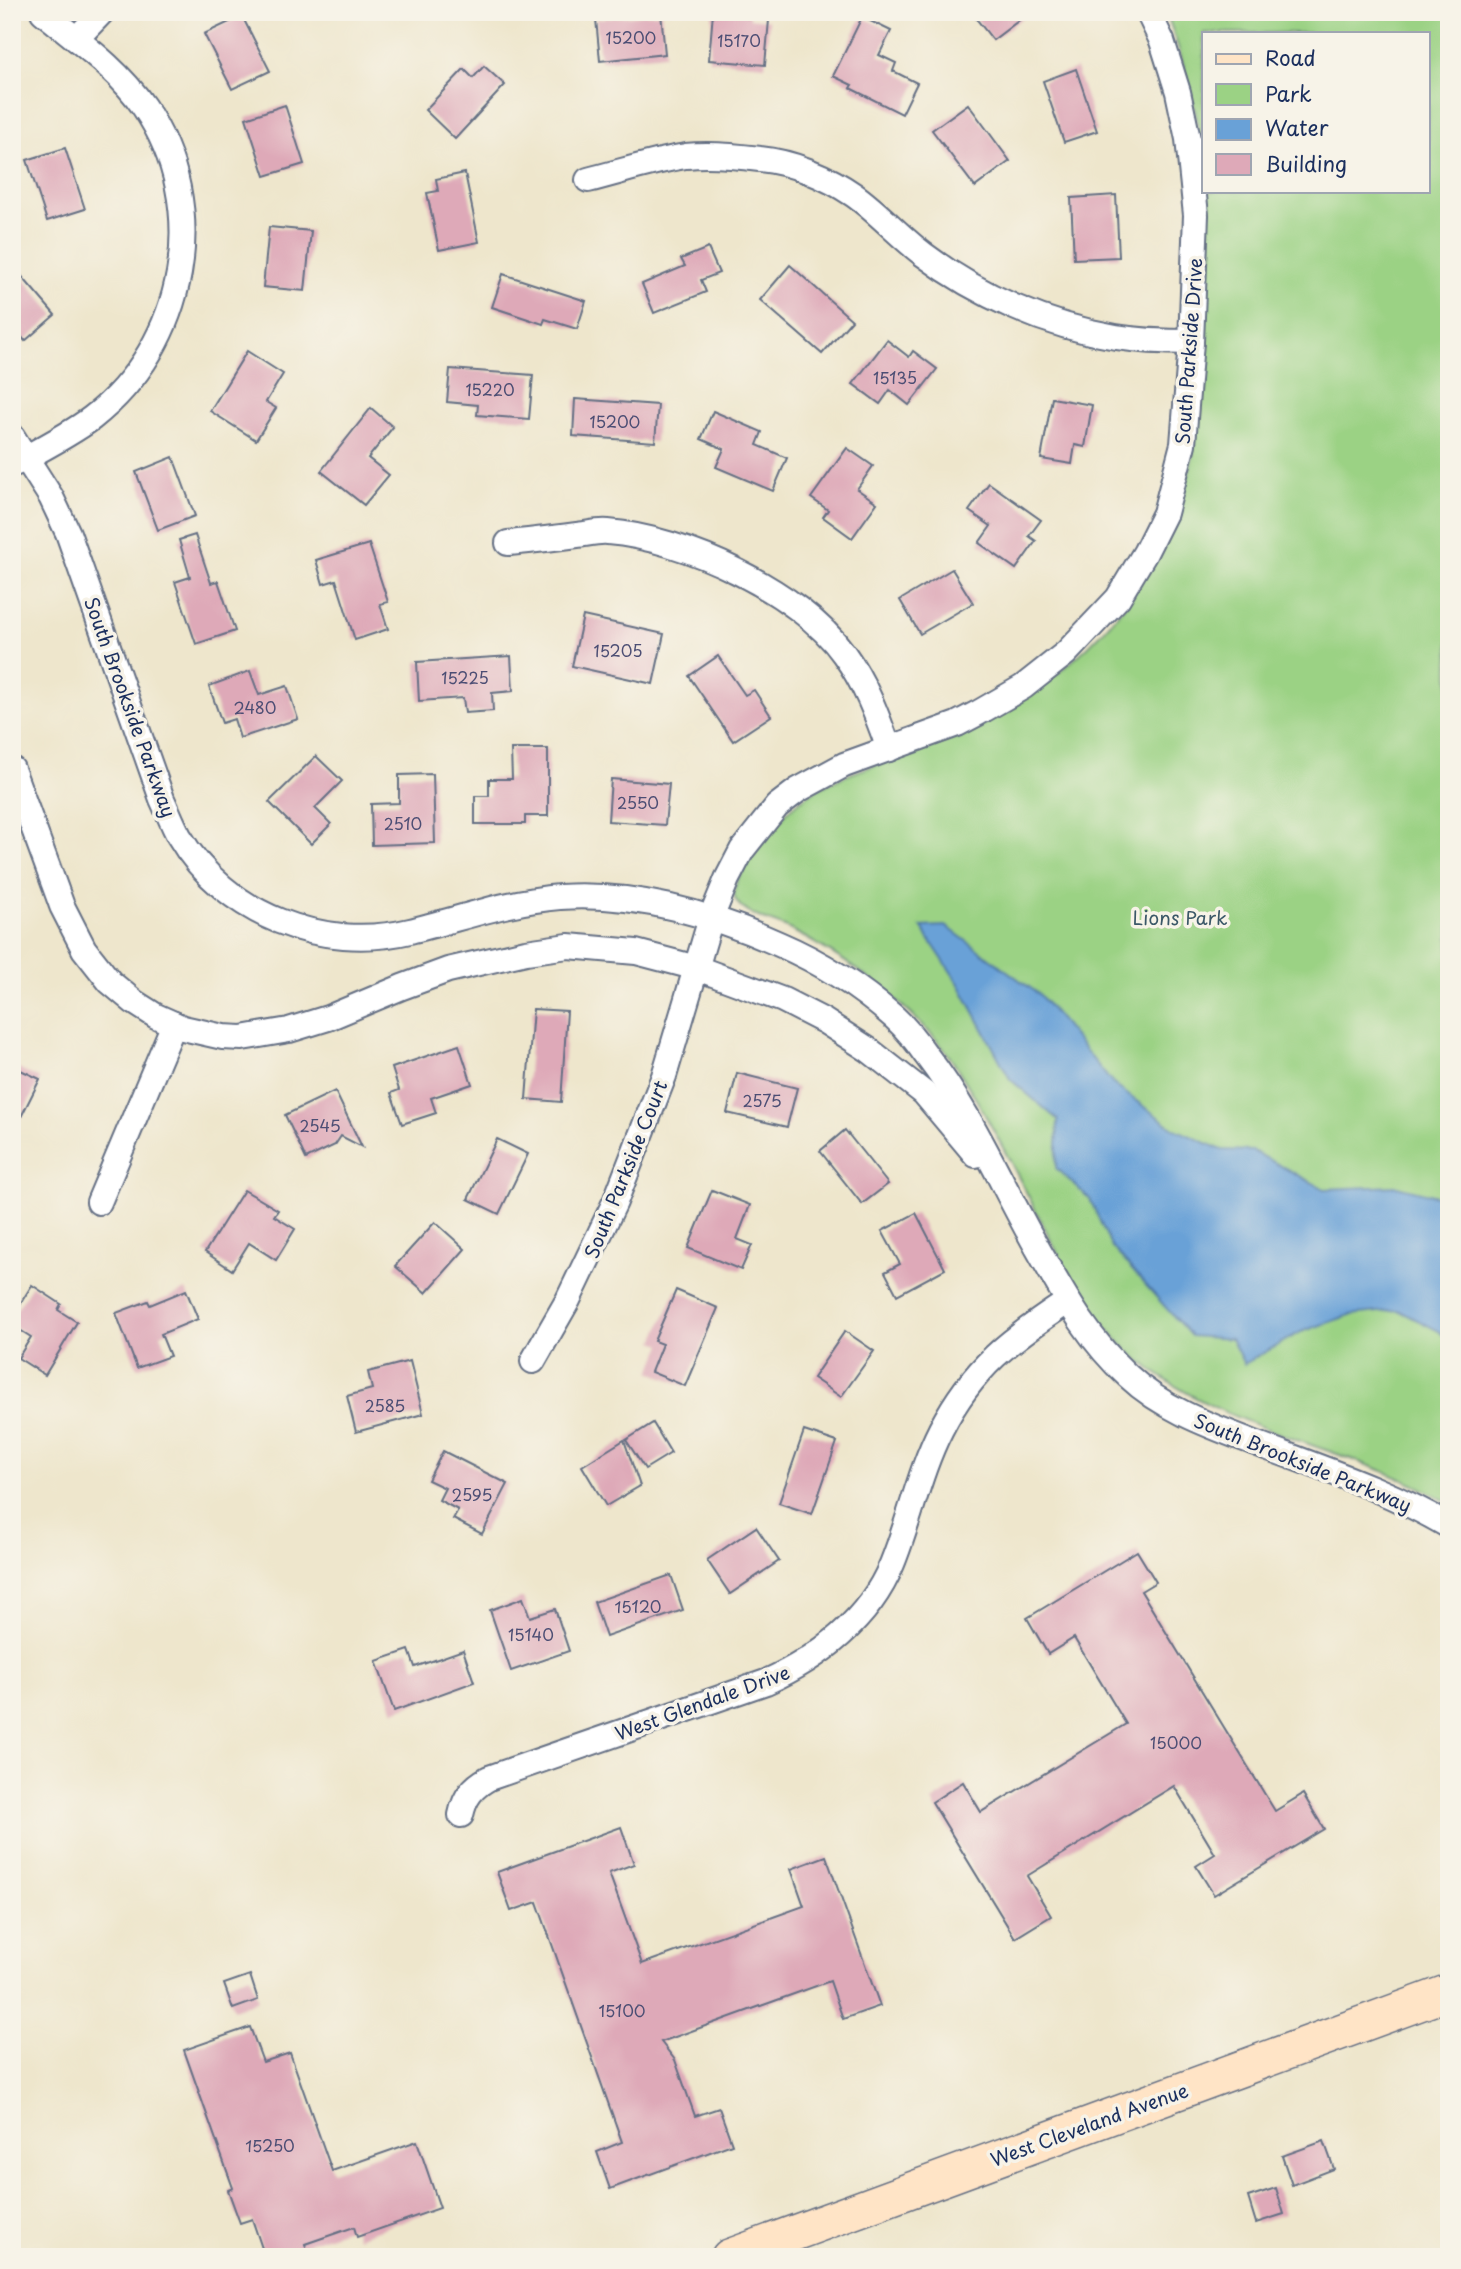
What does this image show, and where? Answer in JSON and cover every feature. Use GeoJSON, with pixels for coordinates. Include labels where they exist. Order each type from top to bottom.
{"type":"FeatureCollection","features":[{"type":"Feature","properties":{"kind":"main road","name":"West Cleveland Avenue"},"geometry":{"type":"LineString","coordinates":[[729,2257],[1449,1992]]}},
{"type":"Feature","properties":{"kind":"street"},"geometry":{"type":"LineString","coordinates":[[19,461],[92,419],[140,369],[159,338],[177,288],[181,256],[181,199],[175,174],[159,134],[144,107],[122,79],[43,12]]}},
{"type":"Feature","properties":{"kind":"street"},"geometry":{"type":"LineString","coordinates":[[76,39],[102,12]]}},
{"type":"Feature","properties":{"kind":"street","name":"South Parkside Drive"},"geometry":{"type":"LineString","coordinates":[[697,968],[710,919],[742,850],[777,806],[798,790],[844,765],[957,724],[1023,687],[1066,653],[1118,598],[1165,513],[1183,443],[1191,342],[1196,215],[1188,139],[1174,79],[1162,41],[1148,12]]}},
{"type":"Feature","properties":{"kind":"street"},"geometry":{"type":"LineString","coordinates":[[587,180],[686,156],[762,159],[786,164],[818,176],[854,195],[922,254],[1007,304],[1050,321],[1114,337],[1142,341],[1191,342]]}},
{"type":"Feature","properties":{"kind":"street","name":"South Brookside Parkway"},"geometry":{"type":"LineString","coordinates":[[12,436],[19,461],[51,497],[68,533],[162,799],[178,835],[214,879],[237,899],[275,921],[310,932],[359,937],[406,932],[486,909],[531,900],[589,896],[637,900],[710,919],[778,944],[822,965],[896,1019],[941,1074],[975,1130],[1075,1315],[1107,1356],[1130,1379],[1150,1394],[1199,1421],[1368,1486],[1449,1526]]}},
{"type":"Feature","properties":{"kind":"street"},"geometry":{"type":"LineString","coordinates":[[508,543],[606,532],[651,539],[705,557],[753,580],[805,613],[827,633],[844,654],[872,703],[889,749]]}},
{"type":"Feature","properties":{"kind":"street","name":"South Brookside Parkway"},"geometry":{"type":"LineString","coordinates":[[12,769],[62,906],[84,949],[110,982],[134,1002],[174,1024],[223,1037],[242,1038],[289,1030],[328,1018],[402,986],[448,970],[526,952],[568,946],[636,952],[697,968],[783,1000],[824,1021],[924,1093],[1010,1198]]}},
{"type":"Feature","properties":{"kind":"street","name":"South Parkside Court"},"geometry":{"type":"LineString","coordinates":[[533,1361],[568,1300],[615,1202],[664,1076],[697,968]]}},
{"type":"Feature","properties":{"kind":"street"},"geometry":{"type":"LineString","coordinates":[[99,1202],[174,1024]]}},
{"type":"Feature","properties":{"kind":"street","name":"West Glendale Drive"},"geometry":{"type":"LineString","coordinates":[[461,1815],[471,1790],[489,1779],[766,1682],[791,1671],[830,1644],[868,1605],[891,1566],[921,1476],[941,1429],[965,1391],[1000,1350],[1020,1333],[1067,1302]]}},
{"type":"Feature","properties":{"kind":"green space","name":"Lions Park"},"geometry":{"type":"Polygon","coordinates":[[[1166,12],[1449,12],[1449,1503],[1373,1467],[1216,1408],[1179,1388],[1144,1364],[1108,1330],[1080,1293],[984,1113],[941,1045],[895,999],[861,973],[806,938],[747,911],[740,906],[734,893],[739,876],[766,836],[801,800],[830,783],[949,740],[994,718],[1032,693],[1085,650],[1133,593],[1173,523],[1191,465],[1199,404],[1205,320],[1207,192],[1430,192],[1430,32],[1202,32],[1202,148],[1189,84],[1166,12]]]}},
{"type":"Feature","properties":{"kind":"water"},"geometry":{"type":"Polygon","coordinates":[[[946,926],[1040,995],[1113,1084],[1175,1129],[1222,1150],[1253,1151],[1324,1189],[1397,1186],[1449,1199],[1449,1341],[1439,1331],[1398,1310],[1350,1315],[1301,1332],[1244,1364],[1231,1339],[1191,1336],[1111,1246],[1090,1199],[1056,1168],[1058,1120],[1010,1079],[959,984],[921,927],[946,926]]]}},
{"type":"Feature","properties":{"kind":"building"},"geometry":{"type":"Polygon","coordinates":[[[713,12],[749,12],[749,18],[769,20],[765,65],[709,60],[713,12]]]}},
{"type":"Feature","properties":{"kind":"building"},"geometry":{"type":"Polygon","coordinates":[[[971,12],[1030,12],[993,40],[971,12]]]}},
{"type":"Feature","properties":{"kind":"building"},"geometry":{"type":"Polygon","coordinates":[[[661,13],[665,54],[600,61],[596,19],[661,13]]]}},
{"type":"Feature","properties":{"kind":"building"},"geometry":{"type":"Polygon","coordinates":[[[242,16],[270,71],[232,89],[204,34],[242,16]]]}},
{"type":"Feature","properties":{"kind":"building"},"geometry":{"type":"Polygon","coordinates":[[[862,17],[891,31],[879,55],[896,63],[893,71],[917,83],[902,114],[850,88],[852,85],[833,76],[862,17]]]}},
{"type":"Feature","properties":{"kind":"building"},"geometry":{"type":"Polygon","coordinates":[[[484,66],[505,85],[455,139],[425,110],[464,69],[473,78],[484,66]]]}},
{"type":"Feature","properties":{"kind":"building"},"geometry":{"type":"Polygon","coordinates":[[[1076,69],[1097,131],[1064,142],[1043,81],[1076,69]]]}},
{"type":"Feature","properties":{"kind":"building"},"geometry":{"type":"Polygon","coordinates":[[[968,104],[1010,161],[975,187],[932,130],[968,104]]]}},
{"type":"Feature","properties":{"kind":"building"},"geometry":{"type":"Polygon","coordinates":[[[285,105],[304,164],[265,176],[246,118],[285,105]]]}},
{"type":"Feature","properties":{"kind":"building"},"geometry":{"type":"Polygon","coordinates":[[[65,148],[85,209],[47,221],[27,160],[65,148]]]}},
{"type":"Feature","properties":{"kind":"building"},"geometry":{"type":"Polygon","coordinates":[[[465,173],[479,242],[439,250],[427,193],[438,191],[436,179],[465,173]]]}},
{"type":"Feature","properties":{"kind":"building"},"geometry":{"type":"Polygon","coordinates":[[[1116,195],[1119,257],[1074,259],[1071,198],[1116,195]]]}},
{"type":"Feature","properties":{"kind":"building"},"geometry":{"type":"Polygon","coordinates":[[[269,227],[311,231],[305,291],[263,287],[269,227]]]}},
{"type":"Feature","properties":{"kind":"building"},"geometry":{"type":"Polygon","coordinates":[[[708,248],[719,273],[701,280],[706,292],[654,313],[642,284],[685,266],[681,259],[708,248]]]}},
{"type":"Feature","properties":{"kind":"building"},"geometry":{"type":"Polygon","coordinates":[[[12,265],[55,315],[25,341],[12,325],[12,265]]]}},
{"type":"Feature","properties":{"kind":"building"},"geometry":{"type":"Polygon","coordinates":[[[790,265],[852,320],[822,354],[760,300],[790,265]]]}},
{"type":"Feature","properties":{"kind":"building"},"geometry":{"type":"Polygon","coordinates":[[[503,274],[586,301],[577,329],[545,319],[543,324],[492,307],[503,274]]]}},
{"type":"Feature","properties":{"kind":"building"},"geometry":{"type":"Polygon","coordinates":[[[887,340],[909,357],[913,351],[937,369],[909,405],[890,390],[880,404],[853,384],[887,340]]]}},
{"type":"Feature","properties":{"kind":"building"},"geometry":{"type":"Polygon","coordinates":[[[247,351],[283,374],[266,402],[276,408],[256,440],[210,411],[247,351]]]}},
{"type":"Feature","properties":{"kind":"building"},"geometry":{"type":"Polygon","coordinates":[[[450,369],[533,375],[529,419],[477,415],[478,405],[447,402],[450,369]]]}},
{"type":"Feature","properties":{"kind":"building"},"geometry":{"type":"Polygon","coordinates":[[[1052,398],[1092,405],[1085,447],[1075,445],[1072,464],[1041,459],[1052,398]]]}},
{"type":"Feature","properties":{"kind":"building"},"geometry":{"type":"Polygon","coordinates":[[[575,399],[658,405],[655,442],[573,436],[575,399]]]}},
{"type":"Feature","properties":{"kind":"building"},"geometry":{"type":"Polygon","coordinates":[[[371,408],[393,427],[368,458],[389,475],[364,505],[321,471],[371,408]]]}},
{"type":"Feature","properties":{"kind":"building"},"geometry":{"type":"Polygon","coordinates":[[[713,411],[762,432],[757,445],[787,458],[773,491],[716,467],[724,449],[701,439],[713,411]]]}},
{"type":"Feature","properties":{"kind":"building"},"geometry":{"type":"Polygon","coordinates":[[[847,448],[873,466],[857,489],[877,503],[852,538],[823,517],[828,510],[811,498],[847,448]]]}},
{"type":"Feature","properties":{"kind":"building"},"geometry":{"type":"Polygon","coordinates":[[[173,457],[195,516],[158,530],[136,472],[173,457]]]}},
{"type":"Feature","properties":{"kind":"building"},"geometry":{"type":"Polygon","coordinates":[[[989,483],[1041,520],[1029,536],[1036,541],[1016,569],[979,543],[991,526],[969,511],[989,483]]]}},
{"type":"Feature","properties":{"kind":"building"},"geometry":{"type":"Polygon","coordinates":[[[195,535],[211,583],[218,581],[235,631],[196,644],[175,582],[190,577],[179,540],[195,535]]]}},
{"type":"Feature","properties":{"kind":"building"},"geometry":{"type":"Polygon","coordinates":[[[369,544],[388,602],[380,604],[388,629],[355,640],[336,580],[323,584],[316,560],[369,544]]]}},
{"type":"Feature","properties":{"kind":"building"},"geometry":{"type":"Polygon","coordinates":[[[952,569],[973,603],[920,634],[900,600],[952,569]]]}},
{"type":"Feature","properties":{"kind":"building"},"geometry":{"type":"Polygon","coordinates":[[[583,616],[664,634],[653,684],[572,666],[583,616]]]}},
{"type":"Feature","properties":{"kind":"building"},"geometry":{"type":"Polygon","coordinates":[[[511,656],[513,691],[492,693],[493,711],[465,713],[463,698],[419,701],[417,662],[511,656]]]}},
{"type":"Feature","properties":{"kind":"building"},"geometry":{"type":"Polygon","coordinates":[[[718,656],[745,695],[754,690],[771,716],[733,741],[689,676],[718,656]]]}},
{"type":"Feature","properties":{"kind":"building"},"geometry":{"type":"Polygon","coordinates":[[[250,671],[259,695],[287,686],[298,719],[240,738],[234,719],[222,723],[209,686],[250,671]]]}},
{"type":"Feature","properties":{"kind":"building"},"geometry":{"type":"Polygon","coordinates":[[[511,749],[548,749],[548,816],[525,816],[525,824],[475,824],[475,796],[489,796],[489,779],[512,779],[511,749]]]}},
{"type":"Feature","properties":{"kind":"building"},"geometry":{"type":"Polygon","coordinates":[[[316,756],[342,781],[315,808],[331,824],[311,844],[269,802],[316,756]]]}},
{"type":"Feature","properties":{"kind":"building"},"geometry":{"type":"Polygon","coordinates":[[[433,774],[435,843],[372,845],[371,804],[399,803],[399,775],[433,774]]]}},
{"type":"Feature","properties":{"kind":"building"},"geometry":{"type":"Polygon","coordinates":[[[611,779],[669,784],[665,825],[608,821],[611,779]]]}},
{"type":"Feature","properties":{"kind":"building"},"geometry":{"type":"Polygon","coordinates":[[[533,1009],[567,1011],[561,1102],[526,1099],[533,1009]]]}},
{"type":"Feature","properties":{"kind":"building"},"geometry":{"type":"Polygon","coordinates":[[[459,1045],[472,1084],[431,1098],[436,1113],[402,1124],[391,1093],[399,1090],[392,1068],[459,1045]]]}},
{"type":"Feature","properties":{"kind":"building"},"geometry":{"type":"Polygon","coordinates":[[[12,1066],[40,1079],[12,1135],[12,1066]]]}},
{"type":"Feature","properties":{"kind":"building"},"geometry":{"type":"Polygon","coordinates":[[[737,1073],[797,1088],[787,1127],[727,1113],[737,1073]]]}},
{"type":"Feature","properties":{"kind":"building"},"geometry":{"type":"Polygon","coordinates":[[[335,1091],[362,1147],[341,1136],[335,1145],[306,1159],[285,1115],[335,1091]]]}},
{"type":"Feature","properties":{"kind":"building"},"geometry":{"type":"Polygon","coordinates":[[[845,1130],[888,1184],[862,1204],[820,1151],[845,1130]]]}},
{"type":"Feature","properties":{"kind":"building"},"geometry":{"type":"Polygon","coordinates":[[[497,1139],[528,1154],[499,1214],[468,1199],[497,1139]]]}},
{"type":"Feature","properties":{"kind":"building"},"geometry":{"type":"Polygon","coordinates":[[[244,1190],[278,1210],[274,1216],[295,1229],[276,1260],[249,1243],[232,1270],[205,1252],[244,1190]]]}},
{"type":"Feature","properties":{"kind":"building"},"geometry":{"type":"Polygon","coordinates":[[[712,1190],[750,1205],[737,1239],[752,1245],[741,1270],[688,1248],[712,1190]]]}},
{"type":"Feature","properties":{"kind":"building"},"geometry":{"type":"Polygon","coordinates":[[[916,1213],[945,1269],[897,1295],[885,1272],[900,1264],[882,1231],[916,1213]]]}},
{"type":"Feature","properties":{"kind":"building"},"geometry":{"type":"Polygon","coordinates":[[[435,1222],[465,1249],[426,1293],[395,1266],[435,1222]]]}},
{"type":"Feature","properties":{"kind":"building"},"geometry":{"type":"Polygon","coordinates":[[[32,1285],[61,1304],[58,1310],[77,1322],[45,1375],[18,1358],[31,1337],[12,1325],[12,1317],[32,1285]]]}},
{"type":"Feature","properties":{"kind":"building"},"geometry":{"type":"Polygon","coordinates":[[[186,1290],[198,1319],[161,1334],[170,1356],[137,1368],[116,1313],[148,1301],[150,1305],[186,1290]]]}},
{"type":"Feature","properties":{"kind":"building"},"geometry":{"type":"Polygon","coordinates":[[[676,1290],[718,1308],[685,1386],[651,1372],[662,1344],[654,1341],[676,1290]]]}},
{"type":"Feature","properties":{"kind":"building"},"geometry":{"type":"Polygon","coordinates":[[[845,1331],[874,1351],[841,1397],[813,1378],[845,1331]]]}},
{"type":"Feature","properties":{"kind":"building"},"geometry":{"type":"Polygon","coordinates":[[[410,1361],[423,1414],[356,1432],[347,1396],[372,1389],[368,1372],[410,1361]]]}},
{"type":"Feature","properties":{"kind":"building"},"geometry":{"type":"Polygon","coordinates":[[[653,1423],[671,1453],[645,1469],[626,1440],[653,1423]]]}},
{"type":"Feature","properties":{"kind":"building"},"geometry":{"type":"Polygon","coordinates":[[[804,1431],[837,1442],[812,1514],[779,1503],[804,1431]]]}},
{"type":"Feature","properties":{"kind":"building"},"geometry":{"type":"Polygon","coordinates":[[[624,1440],[640,1486],[606,1506],[582,1466],[624,1440]]]}},
{"type":"Feature","properties":{"kind":"building"},"geometry":{"type":"Polygon","coordinates":[[[443,1451],[508,1484],[482,1534],[453,1519],[458,1510],[439,1500],[445,1488],[428,1480],[443,1451]]]}},
{"type":"Feature","properties":{"kind":"building"},"geometry":{"type":"Polygon","coordinates":[[[756,1527],[779,1561],[730,1594],[707,1560],[756,1527]]]}},
{"type":"Feature","properties":{"kind":"building"},"geometry":{"type":"Polygon","coordinates":[[[1137,1551],[1156,1582],[1141,1591],[1275,1811],[1303,1794],[1324,1829],[1214,1895],[1196,1866],[1215,1854],[1174,1786],[1027,1876],[1051,1916],[1015,1938],[932,1802],[963,1782],[981,1812],[1126,1724],[1074,1638],[1048,1654],[1027,1618],[1137,1551]]]}},
{"type":"Feature","properties":{"kind":"building"},"geometry":{"type":"Polygon","coordinates":[[[671,1575],[683,1610],[606,1637],[594,1602],[671,1575]]]}},
{"type":"Feature","properties":{"kind":"building"},"geometry":{"type":"Polygon","coordinates":[[[523,1598],[530,1617],[555,1609],[569,1651],[511,1671],[490,1610],[523,1598]]]}},
{"type":"Feature","properties":{"kind":"building"},"geometry":{"type":"Polygon","coordinates":[[[409,1650],[415,1667],[463,1650],[474,1682],[394,1711],[376,1661],[409,1650]]]}},
{"type":"Feature","properties":{"kind":"building"},"geometry":{"type":"Polygon","coordinates":[[[621,1827],[634,1864],[609,1873],[642,1964],[804,1906],[791,1869],[826,1856],[880,2006],[843,2019],[830,1981],[661,2042],[675,2060],[695,2116],[719,2108],[732,2144],[610,2189],[597,2152],[622,2142],[537,1902],[511,1911],[497,1872],[621,1827]]]}},
{"type":"Feature","properties":{"kind":"building"},"geometry":{"type":"Polygon","coordinates":[[[250,1975],[258,2000],[233,2009],[224,1984],[250,1975]]]}},
{"type":"Feature","properties":{"kind":"building"},"geometry":{"type":"Polygon","coordinates":[[[250,2027],[263,2062],[290,2053],[332,2171],[417,2141],[440,2208],[357,2237],[354,2227],[305,2244],[307,2251],[291,2257],[265,2257],[252,2219],[240,2223],[228,2190],[233,2188],[184,2050],[250,2027]]]}},
{"type":"Feature","properties":{"kind":"building"},"geometry":{"type":"Polygon","coordinates":[[[1324,2141],[1334,2169],[1292,2185],[1282,2156],[1324,2141]]]}},
{"type":"Feature","properties":{"kind":"building"},"geometry":{"type":"Polygon","coordinates":[[[1276,2188],[1284,2214],[1256,2223],[1248,2197],[1276,2188]]]}}]}
